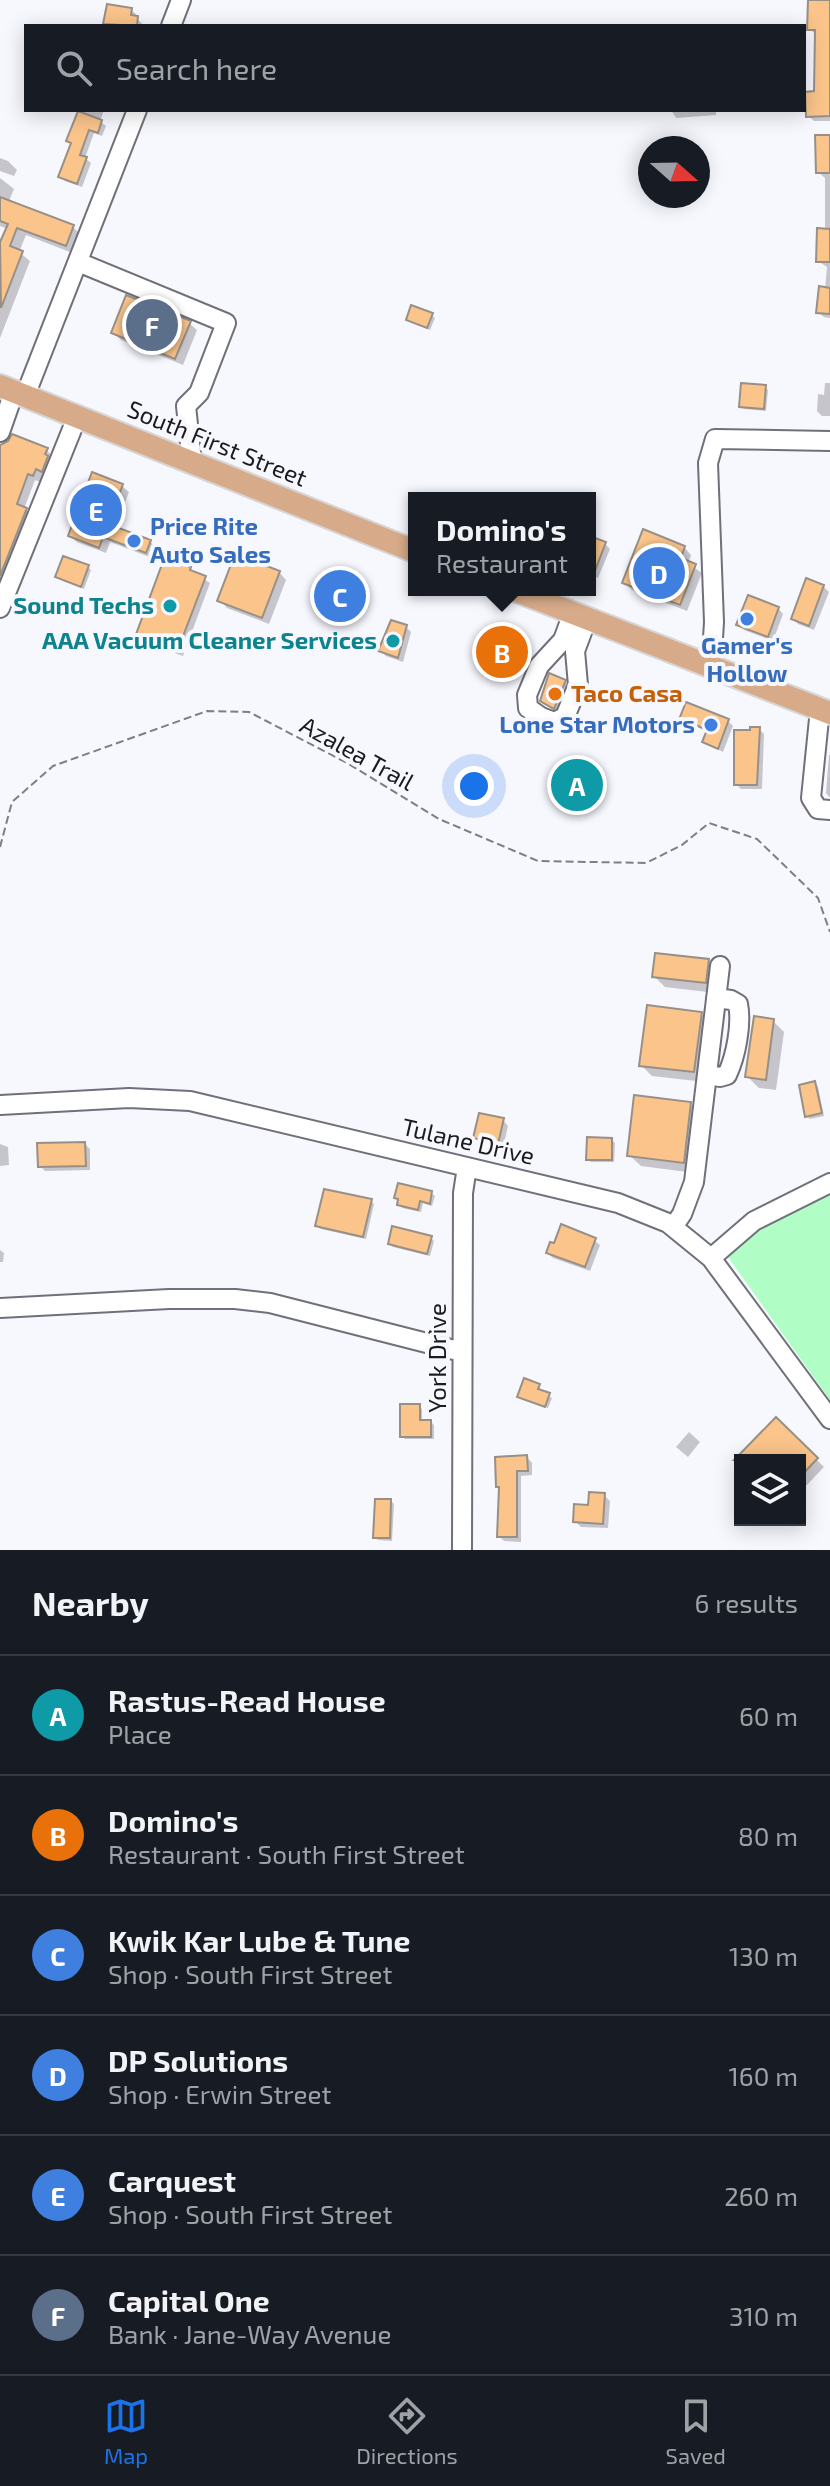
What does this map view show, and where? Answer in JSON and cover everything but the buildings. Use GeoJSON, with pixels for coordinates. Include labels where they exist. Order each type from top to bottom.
{"type":"FeatureCollection","features":[{"type":"Feature","properties":{"kind":"main road","name":"South First Street"},"geometry":{"type":"LineString","coordinates":[[13,391],[408,549]]}},
{"type":"Feature","properties":{"kind":"main road"},"geometry":{"type":"LineString","coordinates":[[529,596],[825,711]]}},
{"type":"Feature","properties":{"kind":"street"},"geometry":{"type":"LineString","coordinates":[[172,24],[181,0]]}},
{"type":"Feature","properties":{"kind":"street"},"geometry":{"type":"LineString","coordinates":[[0,432],[13,391],[78,262],[136,112]]}},
{"type":"Feature","properties":{"kind":"street"},"geometry":{"type":"LineString","coordinates":[[78,262],[226,323],[199,393],[186,406],[192,462]]}},
{"type":"Feature","properties":{"kind":"street"},"geometry":{"type":"LineString","coordinates":[[0,608],[77,417]]}},
{"type":"Feature","properties":{"kind":"street"},"geometry":{"type":"LineString","coordinates":[[704,665],[713,638],[708,463],[715,439],[830,441]]}},
{"type":"Feature","properties":{"kind":"street"},"geometry":{"type":"LineString","coordinates":[[580,616],[575,651],[578,685],[565,717],[554,722],[528,708],[527,695],[539,666],[580,616]]}},
{"type":"Feature","properties":{"kind":"street"},"geometry":{"type":"LineString","coordinates":[[825,711],[811,798],[818,809],[830,810]]}},
{"type":"Feature","properties":{"kind":"street"},"geometry":{"type":"LineString","coordinates":[[673,1227],[682,1214],[694,1182],[720,966]]}},
{"type":"Feature","properties":{"kind":"street"},"geometry":{"type":"LineString","coordinates":[[707,1075],[727,1075],[740,1013],[738,1004],[716,998]]}},
{"type":"Feature","properties":{"kind":"street","name":"Tulane Drive"},"geometry":{"type":"LineString","coordinates":[[0,1105],[118,1098],[190,1101],[618,1203],[673,1227],[711,1258],[830,1419]]}},
{"type":"Feature","properties":{"kind":"street","name":"York Drive"},"geometry":{"type":"LineString","coordinates":[[462,1550],[463,1193],[467,1167]]}},
{"type":"Feature","properties":{"kind":"street"},"geometry":{"type":"LineString","coordinates":[[711,1258],[754,1221],[830,1183]]}},
{"type":"Feature","properties":{"kind":"street"},"geometry":{"type":"LineString","coordinates":[[0,1308],[169,1299],[235,1299],[270,1303],[462,1352]]}},
{"type":"Feature","properties":{"kind":"path","name":"Azalea Trail"},"geometry":{"type":"LineString","coordinates":[[0,847],[12,802],[53,766],[207,711],[249,712],[347,763],[439,819],[538,861],[646,863],[682,845],[709,823],[757,839],[818,898],[830,932]]}},
{"type":"Feature","properties":{"kind":"green space"},"geometry":{"type":"Polygon","coordinates":[[[830,1195],[830,1400],[728,1257],[769,1222],[830,1195]]]}},
{"type":"Feature","properties":{"kind":"place","name":"Capital One"},"geometry":{"type":"Point","coordinates":[152,325]}},
{"type":"Feature","properties":{"kind":"place","name":"Carquest"},"geometry":{"type":"Point","coordinates":[96,510]}},
{"type":"Feature","properties":{"kind":"place","name":"Price Rite Auto Sales"},"geometry":{"type":"Point","coordinates":[134,541]}},
{"type":"Feature","properties":{"kind":"place","name":"DP Solutions"},"geometry":{"type":"Point","coordinates":[659,573]}},
{"type":"Feature","properties":{"kind":"place","name":"Kwik Kar Lube & Tune"},"geometry":{"type":"Point","coordinates":[340,596]}},
{"type":"Feature","properties":{"kind":"place","name":"Sound Techs"},"geometry":{"type":"Point","coordinates":[170,606]}},
{"type":"Feature","properties":{"kind":"place","name":"Gamer's Hollow"},"geometry":{"type":"Point","coordinates":[747,619]}},
{"type":"Feature","properties":{"kind":"place","name":"AAA Vacuum Cleaner Services"},"geometry":{"type":"Point","coordinates":[393,641]}},
{"type":"Feature","properties":{"kind":"place","name":"Domino's"},"geometry":{"type":"Point","coordinates":[502,652]}},
{"type":"Feature","properties":{"kind":"place","name":"Taco Casa"},"geometry":{"type":"Point","coordinates":[555,694]}},
{"type":"Feature","properties":{"kind":"place","name":"Lone Star Motors"},"geometry":{"type":"Point","coordinates":[711,725]}},
{"type":"Feature","properties":{"kind":"place","name":"Rastus-Read House"},"geometry":{"type":"Point","coordinates":[577,785]}}]}
